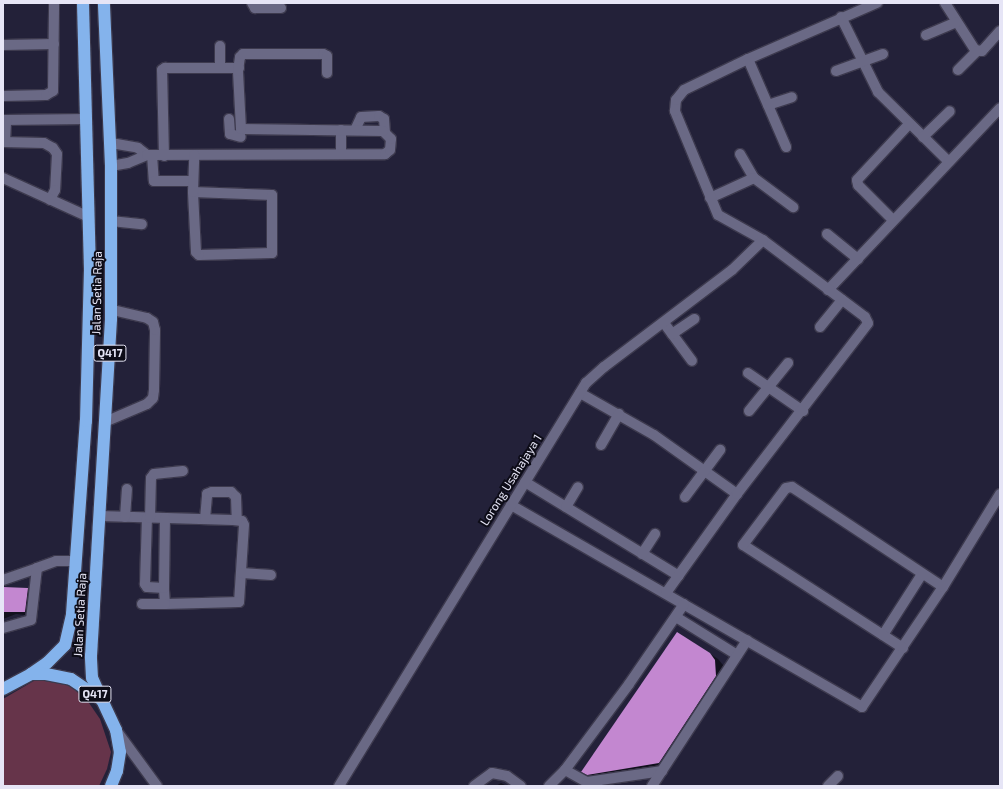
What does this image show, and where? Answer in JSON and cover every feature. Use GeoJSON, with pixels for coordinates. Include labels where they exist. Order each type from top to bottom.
{"type":"FeatureCollection","features":[{"type":"Feature","properties":{"kind":"highway","name":"Jalan Setia Raja"},"geometry":{"type":"LineString","coordinates":[[3,689],[31,674],[47,663],[65,644],[72,614],[86,421],[89,217],[83,3]]}},
{"type":"Feature","properties":{"kind":"highway","name":"Jalan Setia Raja"},"geometry":{"type":"LineString","coordinates":[[104,3],[111,144],[111,310],[106,421],[91,656],[92,678],[116,730],[120,752],[117,771],[111,786]]}},
{"type":"Feature","properties":{"kind":"highway","name":"Q417"},"geometry":{"type":"LineString","coordinates":[[31,674],[71,679],[102,700]]}},
{"type":"Feature","properties":{"kind":"street"},"geometry":{"type":"LineString","coordinates":[[3,96],[46,95],[53,91],[54,3]]}},
{"type":"Feature","properties":{"kind":"street"},"geometry":{"type":"LineString","coordinates":[[252,3],[255,8],[281,8]]}},
{"type":"Feature","properties":{"kind":"street"},"geometry":{"type":"LineString","coordinates":[[666,593],[737,494],[803,411],[868,325],[868,320],[763,240],[718,215],[675,111],[676,100],[684,90],[748,58],[841,17],[877,3]]}},
{"type":"Feature","properties":{"kind":"street"},"geometry":{"type":"LineString","coordinates":[[945,3],[973,49],[977,51]]}},
{"type":"Feature","properties":{"kind":"street"},"geometry":{"type":"LineString","coordinates":[[841,17],[878,92],[948,161]]}},
{"type":"Feature","properties":{"kind":"street"},"geometry":{"type":"LineString","coordinates":[[926,35],[956,22]]}},
{"type":"Feature","properties":{"kind":"street"},"geometry":{"type":"LineString","coordinates":[[958,70],[977,51],[982,51],[1000,31]]}},
{"type":"Feature","properties":{"kind":"street"},"geometry":{"type":"LineString","coordinates":[[3,45],[54,44]]}},
{"type":"Feature","properties":{"kind":"street"},"geometry":{"type":"LineString","coordinates":[[220,46],[220,68]]}},
{"type":"Feature","properties":{"kind":"street"},"geometry":{"type":"LineString","coordinates":[[241,155],[238,68],[240,57],[243,54],[323,54],[327,56],[327,73]]}},
{"type":"Feature","properties":{"kind":"street"},"geometry":{"type":"LineString","coordinates":[[836,71],[883,54]]}},
{"type":"Feature","properties":{"kind":"street"},"geometry":{"type":"LineString","coordinates":[[748,58],[786,147]]}},
{"type":"Feature","properties":{"kind":"street"},"geometry":{"type":"LineString","coordinates":[[164,156],[162,70],[165,68],[238,68]]}},
{"type":"Feature","properties":{"kind":"street"},"geometry":{"type":"LineString","coordinates":[[768,105],[792,97]]}},
{"type":"Feature","properties":{"kind":"street"},"geometry":{"type":"LineString","coordinates":[[828,290],[948,161],[1000,108]]}},
{"type":"Feature","properties":{"kind":"street"},"geometry":{"type":"LineString","coordinates":[[923,137],[950,111]]}},
{"type":"Feature","properties":{"kind":"street"},"geometry":{"type":"LineString","coordinates":[[111,166],[128,163],[150,155],[385,154],[390,150],[391,143],[385,132],[384,119],[379,116],[361,117],[355,130]]}},
{"type":"Feature","properties":{"kind":"street"},"geometry":{"type":"LineString","coordinates":[[50,200],[55,190],[56,154],[54,148],[44,143],[4,142],[4,120],[87,119]]}},
{"type":"Feature","properties":{"kind":"street"},"geometry":{"type":"LineString","coordinates":[[229,119],[230,134],[340,130],[385,132]]}},
{"type":"Feature","properties":{"kind":"street"},"geometry":{"type":"LineString","coordinates":[[893,220],[858,185],[857,180],[909,124]]}},
{"type":"Feature","properties":{"kind":"street"},"geometry":{"type":"LineString","coordinates":[[340,130],[341,153]]}},
{"type":"Feature","properties":{"kind":"street"},"geometry":{"type":"LineString","coordinates":[[111,144],[138,148],[150,155]]}},
{"type":"Feature","properties":{"kind":"street"},"geometry":{"type":"LineString","coordinates":[[740,154],[754,178],[793,207]]}},
{"type":"Feature","properties":{"kind":"street"},"geometry":{"type":"LineString","coordinates":[[150,155],[154,181],[193,181]]}},
{"type":"Feature","properties":{"kind":"street"},"geometry":{"type":"LineString","coordinates":[[193,192],[272,195],[272,253],[199,255],[195,247],[193,192],[194,155]]}},
{"type":"Feature","properties":{"kind":"street"},"geometry":{"type":"LineString","coordinates":[[3,178],[89,217]]}},
{"type":"Feature","properties":{"kind":"street"},"geometry":{"type":"LineString","coordinates":[[710,198],[754,178]]}},
{"type":"Feature","properties":{"kind":"street"},"geometry":{"type":"LineString","coordinates":[[111,221],[142,224]]}},
{"type":"Feature","properties":{"kind":"street"},"geometry":{"type":"LineString","coordinates":[[827,234],[858,258]]}},
{"type":"Feature","properties":{"kind":"street","name":"Lorong Usahajaya 1"},"geometry":{"type":"LineString","coordinates":[[339,786],[586,384],[604,366],[664,323],[732,270],[763,240]]}},
{"type":"Feature","properties":{"kind":"street"},"geometry":{"type":"LineString","coordinates":[[820,328],[842,300]]}},
{"type":"Feature","properties":{"kind":"street"},"geometry":{"type":"LineString","coordinates":[[106,421],[147,404],[153,398],[154,390],[155,330],[153,322],[147,318],[111,310]]}},
{"type":"Feature","properties":{"kind":"street"},"geometry":{"type":"LineString","coordinates":[[672,334],[694,319]]}},
{"type":"Feature","properties":{"kind":"street"},"geometry":{"type":"LineString","coordinates":[[664,323],[692,362]]}},
{"type":"Feature","properties":{"kind":"street"},"geometry":{"type":"LineString","coordinates":[[749,411],[788,363]]}},
{"type":"Feature","properties":{"kind":"street"},"geometry":{"type":"LineString","coordinates":[[748,373],[803,411]]}},
{"type":"Feature","properties":{"kind":"street"},"geometry":{"type":"LineString","coordinates":[[580,393],[654,435],[737,494]]}},
{"type":"Feature","properties":{"kind":"street"},"geometry":{"type":"LineString","coordinates":[[601,445],[619,414]]}},
{"type":"Feature","properties":{"kind":"street"},"geometry":{"type":"LineString","coordinates":[[685,497],[720,450]]}},
{"type":"Feature","properties":{"kind":"street"},"geometry":{"type":"LineString","coordinates":[[164,588],[147,587],[145,584],[151,478],[154,474],[183,471]]}},
{"type":"Feature","properties":{"kind":"street"},"geometry":{"type":"LineString","coordinates":[[525,482],[679,576]]}},
{"type":"Feature","properties":{"kind":"street"},"geometry":{"type":"LineString","coordinates":[[566,507],[578,487]]}},
{"type":"Feature","properties":{"kind":"street"},"geometry":{"type":"LineString","coordinates":[[903,648],[743,545],[786,488],[792,487],[922,574],[943,586]]}},
{"type":"Feature","properties":{"kind":"street"},"geometry":{"type":"LineString","coordinates":[[125,517],[127,490]]}},
{"type":"Feature","properties":{"kind":"street"},"geometry":{"type":"LineString","coordinates":[[205,519],[207,494],[212,492],[231,492],[236,497],[237,520]]}},
{"type":"Feature","properties":{"kind":"street"},"geometry":{"type":"LineString","coordinates":[[511,505],[862,707],[903,648],[1000,494]]}},
{"type":"Feature","properties":{"kind":"street"},"geometry":{"type":"LineString","coordinates":[[100,516],[237,520],[244,525],[239,602],[142,604]]}},
{"type":"Feature","properties":{"kind":"street"},"geometry":{"type":"LineString","coordinates":[[165,518],[165,604]]}},
{"type":"Feature","properties":{"kind":"street"},"geometry":{"type":"LineString","coordinates":[[642,554],[655,534]]}},
{"type":"Feature","properties":{"kind":"street"},"geometry":{"type":"LineString","coordinates":[[3,580],[56,561],[76,561]]}},
{"type":"Feature","properties":{"kind":"street"},"geometry":{"type":"LineString","coordinates":[[3,628],[31,620],[37,568]]}},
{"type":"Feature","properties":{"kind":"street"},"geometry":{"type":"LineString","coordinates":[[242,573],[271,575]]}},
{"type":"Feature","properties":{"kind":"street"},"geometry":{"type":"LineString","coordinates":[[883,635],[922,574]]}},
{"type":"Feature","properties":{"kind":"street"},"geometry":{"type":"LineString","coordinates":[[549,786],[565,770],[676,618],[684,604]]}},
{"type":"Feature","properties":{"kind":"street"},"geometry":{"type":"LineString","coordinates":[[676,618],[737,655]]}},
{"type":"Feature","properties":{"kind":"street"},"geometry":{"type":"LineString","coordinates":[[652,786],[747,640]]}},
{"type":"Feature","properties":{"kind":"street"},"geometry":{"type":"LineString","coordinates":[[116,730],[157,786]]}},
{"type":"Feature","properties":{"kind":"street"},"geometry":{"type":"LineString","coordinates":[[565,770],[587,782],[662,770]]}},
{"type":"Feature","properties":{"kind":"street"},"geometry":{"type":"LineString","coordinates":[[474,786],[492,773],[507,776],[521,786]]}},
{"type":"Feature","properties":{"kind":"street"},"geometry":{"type":"LineString","coordinates":[[828,786],[838,776]]}},
{"type":"Feature","properties":{"kind":"shaded area"},"geometry":{"type":"Polygon","coordinates":[[[37,679],[61,682],[73,688],[89,703],[100,719],[111,752],[107,769],[99,786],[3,786],[3,699],[37,679]]]}},
{"type":"Feature","properties":{"kind":"building"},"geometry":{"type":"Polygon","coordinates":[[[3,587],[28,588],[25,612],[3,612],[3,587]]]}},
{"type":"Feature","properties":{"kind":"building"},"geometry":{"type":"Polygon","coordinates":[[[677,632],[710,653],[715,660],[716,676],[659,763],[587,775],[581,772],[677,632]]]}}]}
